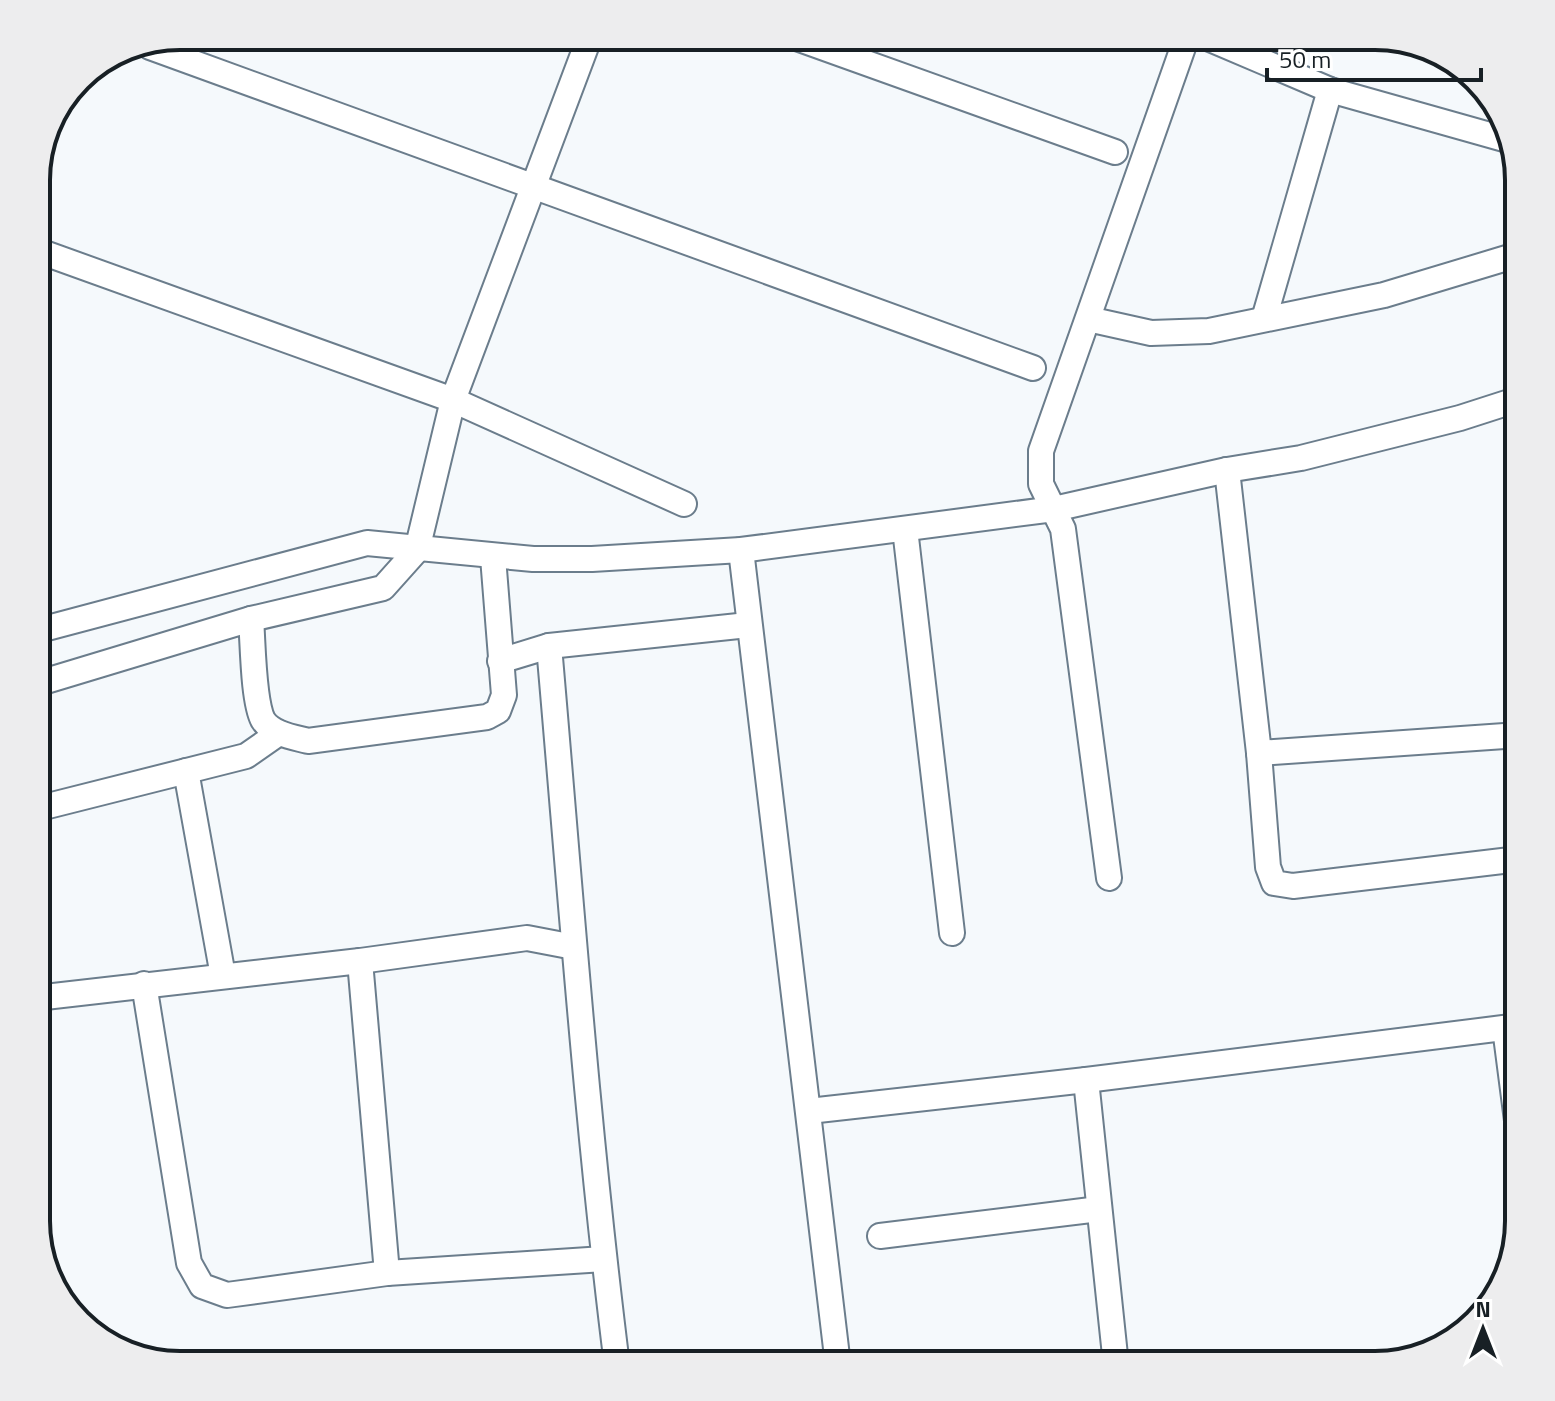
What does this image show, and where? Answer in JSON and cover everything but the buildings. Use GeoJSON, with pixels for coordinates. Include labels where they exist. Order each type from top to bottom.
{"type":"FeatureCollection","features":[{"type":"Feature","properties":{"kind":"street"},"geometry":{"type":"LineString","coordinates":[[50,680],[251,619],[383,588],[417,550],[453,400],[585,50]]}},
{"type":"Feature","properties":{"kind":"street"},"geometry":{"type":"LineString","coordinates":[[830,50],[1115,152]]}},
{"type":"Feature","properties":{"kind":"street"},"geometry":{"type":"LineString","coordinates":[[1109,878],[1063,529],[1041,484],[1041,451],[1182,50]]}},
{"type":"Feature","properties":{"kind":"street"},"geometry":{"type":"LineString","coordinates":[[1236,50],[1330,90],[1498,137]]}},
{"type":"Feature","properties":{"kind":"street"},"geometry":{"type":"LineString","coordinates":[[162,51],[1033,368]]}},
{"type":"Feature","properties":{"kind":"street"},"geometry":{"type":"LineString","coordinates":[[1264,319],[1330,90]]}},
{"type":"Feature","properties":{"kind":"street"},"geometry":{"type":"LineString","coordinates":[[50,255],[453,400],[684,504]]}},
{"type":"Feature","properties":{"kind":"street"},"geometry":{"type":"LineString","coordinates":[[1088,319],[1151,333],[1209,331],[1384,295],[1505,259]]}},
{"type":"Feature","properties":{"kind":"street"},"geometry":{"type":"LineString","coordinates":[[50,627],[367,543],[493,557],[592,559],[741,550],[1054,509],[1227,470],[1301,458],[1505,404]]}},
{"type":"Feature","properties":{"kind":"street"},"geometry":{"type":"LineString","coordinates":[[1227,470],[1259,753],[1268,867],[1274,883],[1293,886],[1505,861]]}},
{"type":"Feature","properties":{"kind":"street"},"geometry":{"type":"LineString","coordinates":[[905,529],[952,933]]}},
{"type":"Feature","properties":{"kind":"street"},"geometry":{"type":"LineString","coordinates":[[741,550],[836,1351]]}},
{"type":"Feature","properties":{"kind":"street"},"geometry":{"type":"LineString","coordinates":[[251,619],[258,702],[264,721],[279,733],[308,741],[487,717],[498,711],[504,695],[493,557]]}},
{"type":"Feature","properties":{"kind":"street"},"geometry":{"type":"LineString","coordinates":[[500,661],[549,646],[748,625]]}},
{"type":"Feature","properties":{"kind":"street"},"geometry":{"type":"LineString","coordinates":[[549,646],[574,947],[615,1351]]}},
{"type":"Feature","properties":{"kind":"street"},"geometry":{"type":"LineString","coordinates":[[50,805],[246,756],[279,733]]}},
{"type":"Feature","properties":{"kind":"street"},"geometry":{"type":"LineString","coordinates":[[1259,753],[1505,736]]}},
{"type":"Feature","properties":{"kind":"street"},"geometry":{"type":"LineString","coordinates":[[186,771],[223,976]]}},
{"type":"Feature","properties":{"kind":"street"},"geometry":{"type":"LineString","coordinates":[[50,996],[360,961],[527,938],[574,947]]}},
{"type":"Feature","properties":{"kind":"street"},"geometry":{"type":"LineString","coordinates":[[360,961],[387,1273]]}},
{"type":"Feature","properties":{"kind":"street"},"geometry":{"type":"LineString","coordinates":[[144,984],[189,1263],[202,1286],[227,1295],[387,1273],[604,1259]]}},
{"type":"Feature","properties":{"kind":"street"},"geometry":{"type":"LineString","coordinates":[[809,1111],[1505,1028]]}},
{"type":"Feature","properties":{"kind":"street"},"geometry":{"type":"LineString","coordinates":[[1086,1080],[1114,1351]]}},
{"type":"Feature","properties":{"kind":"street"},"geometry":{"type":"LineString","coordinates":[[880,1236],[1099,1209]]}}]}
